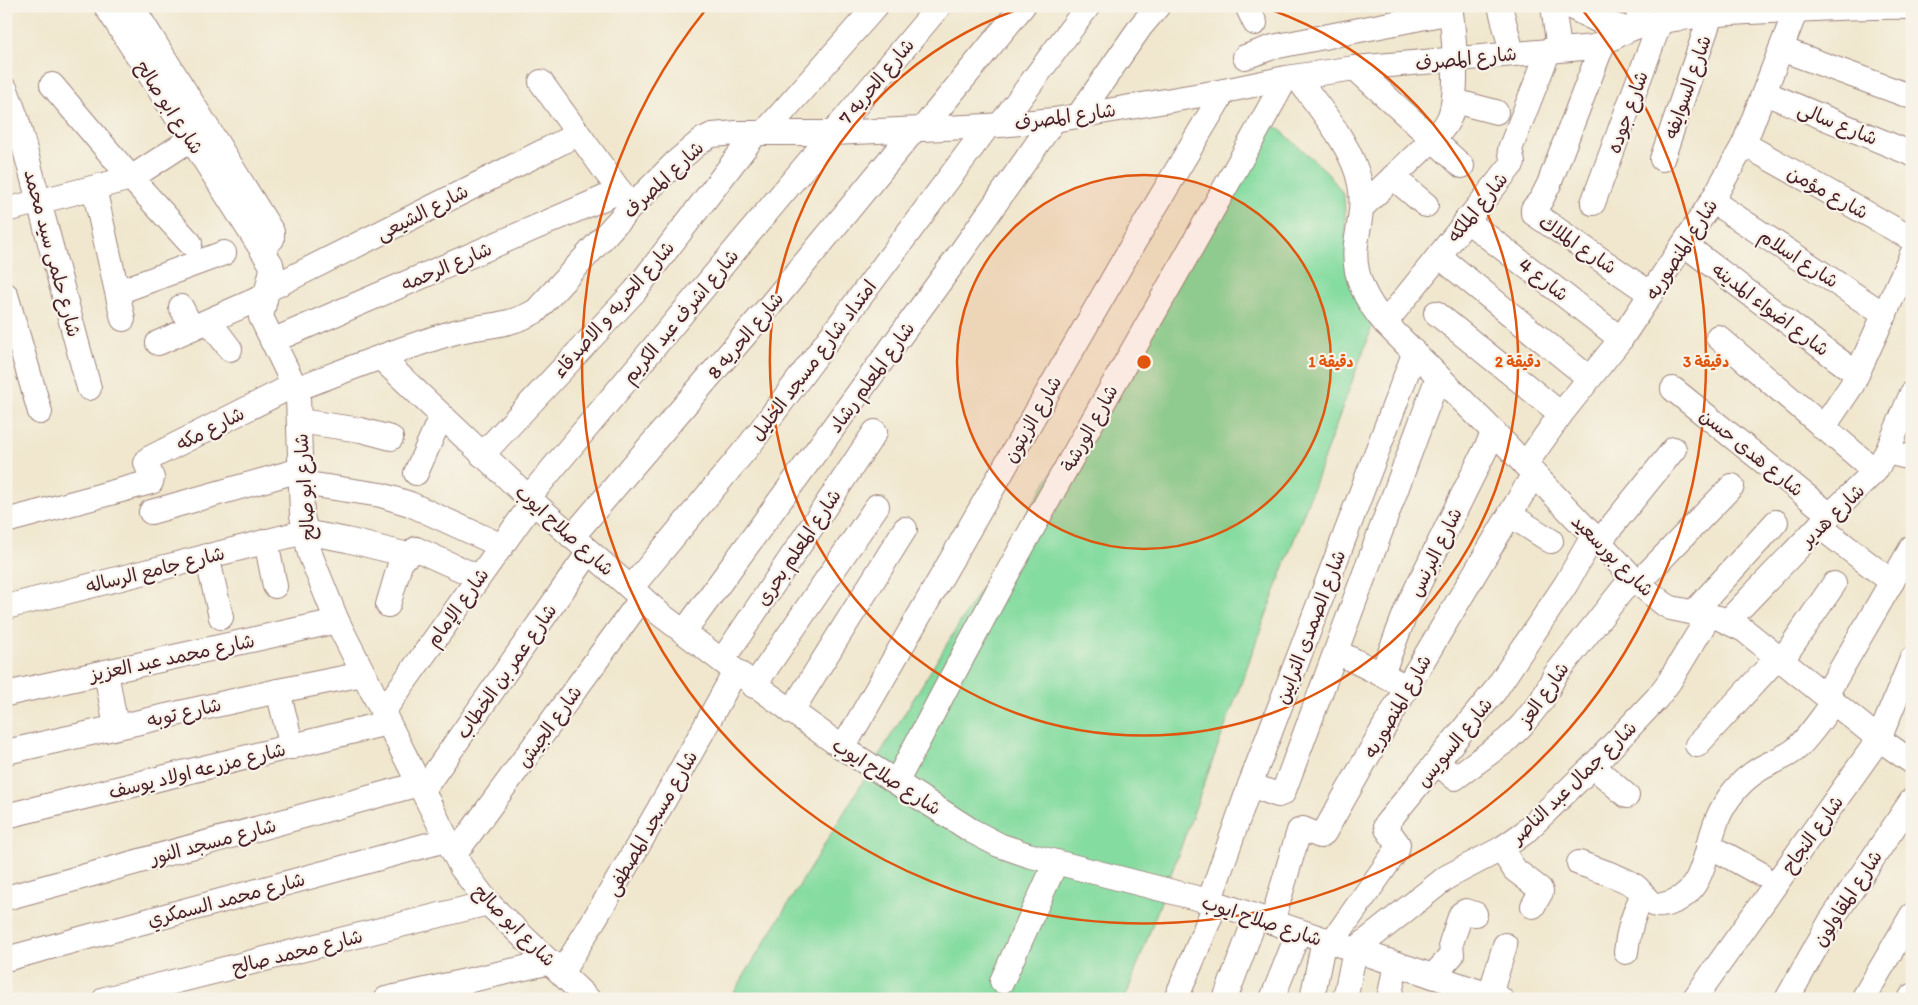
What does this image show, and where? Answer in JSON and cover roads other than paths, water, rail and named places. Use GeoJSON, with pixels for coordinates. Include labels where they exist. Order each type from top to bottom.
{"type":"FeatureCollection","features":[{"type":"Feature","properties":{"kind":"street","name":"شارع ابو صالح"},"geometry":{"type":"LineString","coordinates":[[106,6],[140,37],[191,139],[271,264],[272,269],[261,317],[298,397],[304,532],[310,554],[337,621],[384,718],[461,867],[488,903],[557,967],[588,999]]}},
{"type":"Feature","properties":{"kind":"street"},"geometry":{"type":"LineString","coordinates":[[132,6],[140,37],[272,232],[272,239],[261,248]]}},
{"type":"Feature","properties":{"kind":"street","name":"شارع الحريه و الاصدقاء"},"geometry":{"type":"LineString","coordinates":[[482,455],[635,291],[760,133],[876,6]]}},
{"type":"Feature","properties":{"kind":"street","name":"شارع الحريه 7"},"geometry":{"type":"LineString","coordinates":[[832,133],[939,6]]}},
{"type":"Feature","properties":{"kind":"street","name":"شارع الحريه 8"},"geometry":{"type":"LineString","coordinates":[[581,544],[768,308],[1023,6]]}},
{"type":"Feature","properties":{"kind":"street","name":"امتداد شارع مسجد الخليل"},"geometry":{"type":"LineString","coordinates":[[637,593],[994,125],[1088,6]]}},
{"type":"Feature","properties":{"kind":"street"},"geometry":{"type":"LineString","coordinates":[[1079,116],[1141,26],[1158,6]]}},
{"type":"Feature","properties":{"kind":"street"},"geometry":{"type":"LineString","coordinates":[[1500,6],[1512,53]]}},
{"type":"Feature","properties":{"kind":"street"},"geometry":{"type":"LineString","coordinates":[[1553,6],[1554,49]]}},
{"type":"Feature","properties":{"kind":"street"},"geometry":{"type":"LineString","coordinates":[[1569,6],[1600,22],[1642,20]]}},
{"type":"Feature","properties":{"kind":"street","name":"شارع المصرف"},"geometry":{"type":"LineString","coordinates":[[295,387],[450,333],[520,320],[536,311],[625,199],[675,163],[702,140],[712,135],[918,130],[1054,120],[1224,91],[1291,77],[1356,68],[1554,49],[1594,47],[1642,20],[1836,6],[1912,7]]}},
{"type":"Feature","properties":{"kind":"street"},"geometry":{"type":"LineString","coordinates":[[1245,56],[1266,49],[1451,9],[1454,101],[1453,110],[1447,124],[1362,207]]}},
{"type":"Feature","properties":{"kind":"street","name":"شارع المنصوريه"},"geometry":{"type":"LineString","coordinates":[[1264,919],[1300,829],[1318,836],[1322,835],[1407,687],[1510,515],[1529,469],[1562,414],[1621,339],[1685,245],[1712,201],[1744,144],[1796,10]]}},
{"type":"Feature","properties":{"kind":"street","name":"شارع السوايفه"},"geometry":{"type":"LineString","coordinates":[[1662,158],[1711,15]]}},
{"type":"Feature","properties":{"kind":"street","name":"شارع جوده"},"geometry":{"type":"LineString","coordinates":[[1593,203],[1642,20]]}},
{"type":"Feature","properties":{"kind":"street","name":"شارع الملاك"},"geometry":{"type":"LineString","coordinates":[[1603,43],[1550,184],[1541,200],[1533,209],[1534,215],[1651,294]]}},
{"type":"Feature","properties":{"kind":"street","name":"شارع الملكه"},"geometry":{"type":"LineString","coordinates":[[1385,324],[1513,163],[1510,149],[1554,49]]}},
{"type":"Feature","properties":{"kind":"street"},"geometry":{"type":"LineString","coordinates":[[1782,49],[1912,97]]}},
{"type":"Feature","properties":{"kind":"street"},"geometry":{"type":"LineString","coordinates":[[1356,68],[1462,166]]}},
{"type":"Feature","properties":{"kind":"street","name":"شارع بورسعيد"},"geometry":{"type":"LineString","coordinates":[[1291,77],[1340,138],[1352,160],[1360,183],[1362,207],[1356,245],[1359,279],[1373,310],[1385,324],[1494,432],[1635,581],[1664,604],[1677,610],[1710,616],[1744,630],[1880,739],[1912,762]]}},
{"type":"Feature","properties":{"kind":"street","name":"شارع الورشة"},"geometry":{"type":"LineString","coordinates":[[896,781],[1001,585],[1291,77]]}},
{"type":"Feature","properties":{"kind":"street"},"geometry":{"type":"LineString","coordinates":[[540,82],[625,199]]}},
{"type":"Feature","properties":{"kind":"street"},"geometry":{"type":"LineString","coordinates":[[52,85],[131,178],[190,243]]}},
{"type":"Feature","properties":{"kind":"street","name":"شارع حلمى سيد محمد"},"geometry":{"type":"LineString","coordinates":[[6,90],[17,120],[89,388]]}},
{"type":"Feature","properties":{"kind":"street","name":"شارع الزيتون"},"geometry":{"type":"LineString","coordinates":[[843,748],[1133,244],[1224,91]]}},
{"type":"Feature","properties":{"kind":"street","name":"شارع سالى"},"geometry":{"type":"LineString","coordinates":[[1765,93],[1912,154]]}},
{"type":"Feature","properties":{"kind":"street"},"geometry":{"type":"LineString","coordinates":[[1454,101],[1496,112]]}},
{"type":"Feature","properties":{"kind":"street","name":"شارع المعلم رشاد"},"geometry":{"type":"LineString","coordinates":[[684,632],[952,265],[1054,120]]}},
{"type":"Feature","properties":{"kind":"street","name":"شارع اشرف عبد الكريم"},"geometry":{"type":"LineString","coordinates":[[530,500],[832,133]]}},
{"type":"Feature","properties":{"kind":"street","name":"شارع الشيعى"},"geometry":{"type":"LineString","coordinates":[[158,344],[266,293],[578,134]]}},
{"type":"Feature","properties":{"kind":"street"},"geometry":{"type":"LineString","coordinates":[[6,210],[131,178],[191,139]]}},
{"type":"Feature","properties":{"kind":"street","name":"شارع مؤمن"},"geometry":{"type":"LineString","coordinates":[[1744,144],[1912,239]]}},
{"type":"Feature","properties":{"kind":"street"},"geometry":{"type":"LineString","coordinates":[[1393,177],[1426,205]]}},
{"type":"Feature","properties":{"kind":"street"},"geometry":{"type":"LineString","coordinates":[[94,188],[123,319]]}},
{"type":"Feature","properties":{"kind":"street","name":"شارع الرحمه"},"geometry":{"type":"LineString","coordinates":[[272,341],[625,199]]}},
{"type":"Feature","properties":{"kind":"street","name":"شارع اسلام"},"geometry":{"type":"LineString","coordinates":[[1712,201],[1885,315]]}},
{"type":"Feature","properties":{"kind":"street","name":"شارع 4"},"geometry":{"type":"LineString","coordinates":[[1466,220],[1621,339]]}},
{"type":"Feature","properties":{"kind":"street","name":"شارع اضواء المدينه"},"geometry":{"type":"LineString","coordinates":[[1685,245],[1857,374]]}},
{"type":"Feature","properties":{"kind":"street"},"geometry":{"type":"LineString","coordinates":[[118,292],[224,253]]}},
{"type":"Feature","properties":{"kind":"street"},"geometry":{"type":"LineString","coordinates":[[1823,428],[1840,405],[1857,374],[1912,254]]}},
{"type":"Feature","properties":{"kind":"street"},"geometry":{"type":"LineString","coordinates":[[1439,256],[1590,378]]}},
{"type":"Feature","properties":{"kind":"street"},"geometry":{"type":"LineString","coordinates":[[6,295],[40,412]]}},
{"type":"Feature","properties":{"kind":"street"},"geometry":{"type":"LineString","coordinates":[[181,307],[230,349]]}},
{"type":"Feature","properties":{"kind":"street"},"geometry":{"type":"LineString","coordinates":[[1436,313],[1562,414]]}},
{"type":"Feature","properties":{"kind":"street"},"geometry":{"type":"LineString","coordinates":[[1718,337],[1823,428],[1881,462],[1912,458]]}},
{"type":"Feature","properties":{"kind":"street","name":"شارع الصمدى الترابين"},"geometry":{"type":"LineString","coordinates":[[1176,999],[1212,903],[1250,785],[1414,354]]}},
{"type":"Feature","properties":{"kind":"street","name":"شارع صلاح ايوب"},"geometry":{"type":"LineString","coordinates":[[381,358],[530,500],[684,632],[754,686],[843,748],[972,831],[992,842],[1028,855],[1212,903],[1396,964],[1435,984],[1484,995]]}},
{"type":"Feature","properties":{"kind":"street"},"geometry":{"type":"LineString","coordinates":[[1250,785],[1278,795],[1283,793],[1438,377]]}},
{"type":"Feature","properties":{"kind":"street","name":"شارع مكه"},"geometry":{"type":"LineString","coordinates":[[6,521],[151,482],[152,478],[146,463],[148,459],[295,387]]}},
{"type":"Feature","properties":{"kind":"street","name":"شارع هدى حسن"},"geometry":{"type":"LineString","coordinates":[[1673,389],[1824,520],[1892,582]]}},
{"type":"Feature","properties":{"kind":"street","name":"شارع هدير"},"geometry":{"type":"LineString","coordinates":[[1710,616],[1824,520],[1881,462],[1912,393]]}},
{"type":"Feature","properties":{"kind":"street"},"geometry":{"type":"LineString","coordinates":[[416,473],[441,416]]}},
{"type":"Feature","properties":{"kind":"street"},"geometry":{"type":"LineString","coordinates":[[299,421],[361,430],[391,438]]}},
{"type":"Feature","properties":{"kind":"street","name":"شارع المعلم بحرى"},"geometry":{"type":"LineString","coordinates":[[728,667],[875,432]]}},
{"type":"Feature","properties":{"kind":"street","name":"شارع البرنس"},"geometry":{"type":"LineString","coordinates":[[1382,674],[1408,606],[1494,432]]}},
{"type":"Feature","properties":{"kind":"street","name":"شارع السويس"},"geometry":{"type":"LineString","coordinates":[[1328,941],[1397,850],[1398,844],[1387,829],[1386,824],[1504,678],[1596,539],[1674,448]]}},
{"type":"Feature","properties":{"kind":"street"},"geometry":{"type":"LineString","coordinates":[[151,512],[301,476],[410,504],[502,546]]}},
{"type":"Feature","properties":{"kind":"street","name":"شارع العز"},"geometry":{"type":"LineString","coordinates":[[1437,762],[1455,778],[1515,733],[1542,700],[1555,675],[1635,581],[1732,486]]}},
{"type":"Feature","properties":{"kind":"street","name":"شارع الإمام"},"geometry":{"type":"LineString","coordinates":[[384,718],[478,577],[502,546],[530,500]]}},
{"type":"Feature","properties":{"kind":"street"},"geometry":{"type":"LineString","coordinates":[[754,686],[877,506]]}},
{"type":"Feature","properties":{"kind":"street"},"geometry":{"type":"LineString","coordinates":[[1510,515],[1551,541]]}},
{"type":"Feature","properties":{"kind":"street","name":"شارع جمال عبد الناصر"},"geometry":{"type":"LineString","coordinates":[[1355,950],[1447,877],[1501,849],[1524,833],[1593,766],[1657,698],[1669,682],[1710,616],[1776,522]]}},
{"type":"Feature","properties":{"kind":"street"},"geometry":{"type":"LineString","coordinates":[[791,712],[905,529]]}},
{"type":"Feature","properties":{"kind":"street"},"geometry":{"type":"LineString","coordinates":[[304,532],[347,540],[403,554],[410,555],[417,549],[478,577]]}},
{"type":"Feature","properties":{"kind":"street","name":"شارع جامع الرساله"},"geometry":{"type":"LineString","coordinates":[[6,607],[304,532]]}},
{"type":"Feature","properties":{"kind":"street"},"geometry":{"type":"LineString","coordinates":[[266,541],[275,586]]}},
{"type":"Feature","properties":{"kind":"street","name":"شارع عمر بن الخطاب"},"geometry":{"type":"LineString","coordinates":[[421,787],[581,544]]}},
{"type":"Feature","properties":{"kind":"street"},"geometry":{"type":"LineString","coordinates":[[1579,863],[1633,885],[1648,901],[1659,905],[1677,900],[1685,895],[1700,876],[1715,823],[1730,795],[1743,780],[1757,770],[1795,750],[1830,699],[1912,547]]}},
{"type":"Feature","properties":{"kind":"street"},"geometry":{"type":"LineString","coordinates":[[388,605],[403,554]]}},
{"type":"Feature","properties":{"kind":"street"},"geometry":{"type":"LineString","coordinates":[[207,556],[221,617]]}},
{"type":"Feature","properties":{"kind":"street"},"geometry":{"type":"LineString","coordinates":[[1697,745],[1780,659],[1834,584]]}},
{"type":"Feature","properties":{"kind":"street","name":"شارع الجيش"},"geometry":{"type":"LineString","coordinates":[[451,847],[637,593]]}},
{"type":"Feature","properties":{"kind":"street","name":"شارع محمد عبد العزيز"},"geometry":{"type":"LineString","coordinates":[[6,694],[337,621]]}},
{"type":"Feature","properties":{"kind":"street"},"geometry":{"type":"LineString","coordinates":[[1391,650],[1420,666]]}},
{"type":"Feature","properties":{"kind":"street"},"geometry":{"type":"LineString","coordinates":[[1337,652],[1407,687]]}},
{"type":"Feature","properties":{"kind":"street","name":"شارع النجاح"},"geometry":{"type":"LineString","coordinates":[[1694,999],[1880,739],[1912,659]]}},
{"type":"Feature","properties":{"kind":"street","name":"شارع مسجد المصطفى"},"geometry":{"type":"LineString","coordinates":[[557,967],[642,840],[728,667]]}},
{"type":"Feature","properties":{"kind":"street"},"geometry":{"type":"LineString","coordinates":[[106,672],[116,727]]}},
{"type":"Feature","properties":{"kind":"street","name":"شارع توبه"},"geometry":{"type":"LineString","coordinates":[[6,752],[278,691],[363,674]]}},
{"type":"Feature","properties":{"kind":"street"},"geometry":{"type":"LineString","coordinates":[[278,691],[292,747]]}},
{"type":"Feature","properties":{"kind":"street","name":"شارع مزرعه اولاد يوسف"},"geometry":{"type":"LineString","coordinates":[[6,816],[292,747],[384,718]]}},
{"type":"Feature","properties":{"kind":"street"},"geometry":{"type":"LineString","coordinates":[[1593,766],[1626,796]]}},
{"type":"Feature","properties":{"kind":"street","name":"شارع مسجد النور"},"geometry":{"type":"LineString","coordinates":[[6,898],[421,787]]}},
{"type":"Feature","properties":{"kind":"street","name":"شارع المقاولون"},"geometry":{"type":"LineString","coordinates":[[1787,999],[1830,922],[1912,800]]}},
{"type":"Feature","properties":{"kind":"street"},"geometry":{"type":"LineString","coordinates":[[1708,845],[1759,873]]}},
{"type":"Feature","properties":{"kind":"street","name":"شارع محمد السمكري"},"geometry":{"type":"LineString","coordinates":[[6,959],[451,847]]}},
{"type":"Feature","properties":{"kind":"street"},"geometry":{"type":"LineString","coordinates":[[1501,849],[1515,870],[1540,889],[1541,892],[1533,906]]}},
{"type":"Feature","properties":{"kind":"street"},"geometry":{"type":"LineString","coordinates":[[1002,981],[1056,862]]}},
{"type":"Feature","properties":{"kind":"street"},"geometry":{"type":"LineString","coordinates":[[1626,952],[1633,912],[1643,894]]}},
{"type":"Feature","properties":{"kind":"street","name":"شارع محمد صالح"},"geometry":{"type":"LineString","coordinates":[[105,999],[488,903]]}},
{"type":"Feature","properties":{"kind":"street"},"geometry":{"type":"LineString","coordinates":[[1435,984],[1452,955],[1451,943],[1460,914],[1466,911],[1475,914]]}},
{"type":"Feature","properties":{"kind":"street"},"geometry":{"type":"LineString","coordinates":[[1863,999],[1912,915]]}},
{"type":"Feature","properties":{"kind":"street"},"geometry":{"type":"LineString","coordinates":[[1224,999],[1264,919]]}},
{"type":"Feature","properties":{"kind":"street"},"geometry":{"type":"LineString","coordinates":[[1272,999],[1299,931]]}},
{"type":"Feature","properties":{"kind":"street"},"geometry":{"type":"LineString","coordinates":[[1312,999],[1328,941]]}},
{"type":"Feature","properties":{"kind":"street"},"geometry":{"type":"LineString","coordinates":[[1484,995],[1505,945]]}},
{"type":"Feature","properties":{"kind":"street"},"geometry":{"type":"LineString","coordinates":[[1346,999],[1355,950]]}},
{"type":"Feature","properties":{"kind":"street"},"geometry":{"type":"LineString","coordinates":[[1389,999],[1396,964]]}},
{"type":"Feature","properties":{"kind":"street"},"geometry":{"type":"LineString","coordinates":[[386,999],[557,967]]}}]}
